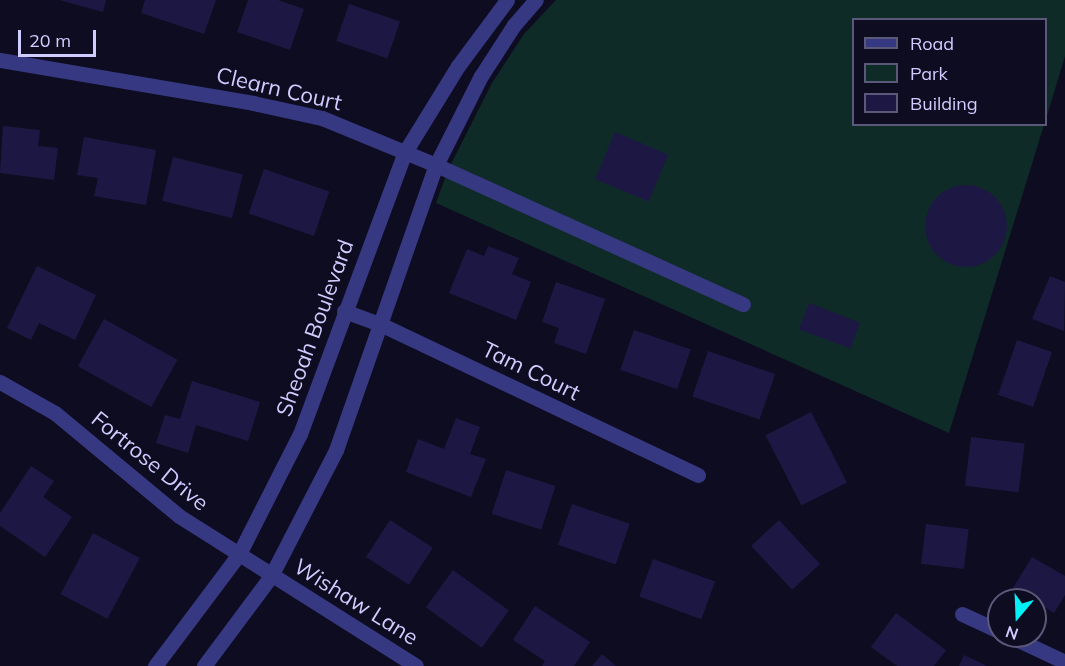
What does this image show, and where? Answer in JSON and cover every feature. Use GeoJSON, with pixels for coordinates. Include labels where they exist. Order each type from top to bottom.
{"type":"FeatureCollection","features":[{"type":"Feature","properties":{"kind":"street","name":"Sheoah Boulevard"},"geometry":{"type":"LineString","coordinates":[[155,666],[239,554],[300,434],[405,152],[478,37],[507,0]]}},
{"type":"Feature","properties":{"kind":"street"},"geometry":{"type":"LineString","coordinates":[[204,666],[271,576],[336,450],[436,165],[498,50],[536,0]]}},
{"type":"Feature","properties":{"kind":"street"},"geometry":{"type":"LineString","coordinates":[[478,37],[498,50]]}},
{"type":"Feature","properties":{"kind":"street","name":"Clearn Court"},"geometry":{"type":"LineString","coordinates":[[0,60],[310,116],[436,165],[743,304]]}},
{"type":"Feature","properties":{"kind":"street","name":"Tam Court"},"geometry":{"type":"LineString","coordinates":[[344,311],[380,324],[698,475]]}},
{"type":"Feature","properties":{"kind":"street","name":"Fortrose Drive"},"geometry":{"type":"LineString","coordinates":[[0,382],[55,413],[172,510],[271,576]]}},
{"type":"Feature","properties":{"kind":"street","name":"Wishaw Lane"},"geometry":{"type":"LineString","coordinates":[[271,576],[416,666]]}},
{"type":"Feature","properties":{"kind":"street"},"geometry":{"type":"LineString","coordinates":[[962,614],[987,625]]}},
{"type":"Feature","properties":{"kind":"street"},"geometry":{"type":"LineString","coordinates":[[1035,648],[1065,662]]}},
{"type":"Feature","properties":{"kind":"green space"},"geometry":{"type":"Polygon","coordinates":[[[556,0],[1065,0],[1065,56],[1047,116],[1047,18],[852,18],[852,126],[1044,126],[949,433],[436,203],[448,170],[492,83],[524,34],[556,0]]]}},
{"type":"Feature","properties":{"kind":"building"},"geometry":{"type":"Polygon","coordinates":[[[59,0],[106,0],[103,12],[59,0]]]}},
{"type":"Feature","properties":{"kind":"building"},"geometry":{"type":"Polygon","coordinates":[[[145,0],[216,0],[204,34],[141,13],[145,0]]]}},
{"type":"Feature","properties":{"kind":"building"},"geometry":{"type":"Polygon","coordinates":[[[248,0],[278,0],[304,9],[290,50],[237,32],[248,0]]]}},
{"type":"Feature","properties":{"kind":"building"},"geometry":{"type":"Polygon","coordinates":[[[349,4],[400,22],[387,58],[336,41],[349,4]]]}},
{"type":"Feature","properties":{"kind":"building"},"geometry":{"type":"Polygon","coordinates":[[[3,126],[40,130],[38,146],[58,148],[54,180],[0,173],[3,126]]]}},
{"type":"Feature","properties":{"kind":"building"},"geometry":{"type":"Polygon","coordinates":[[[615,132],[668,155],[648,202],[595,179],[615,132]]]}},
{"type":"Feature","properties":{"kind":"building"},"geometry":{"type":"Polygon","coordinates":[[[84,137],[156,150],[146,205],[94,196],[98,178],[77,175],[84,137]]]}},
{"type":"Feature","properties":{"kind":"building"},"geometry":{"type":"Polygon","coordinates":[[[173,157],[243,174],[232,218],[162,201],[173,157]]]}},
{"type":"Feature","properties":{"kind":"building"},"geometry":{"type":"Polygon","coordinates":[[[264,169],[329,191],[314,236],[249,213],[264,169]]]}},
{"type":"Feature","properties":{"kind":"building"},"geometry":{"type":"Polygon","coordinates":[[[958,185],[974,185],[989,192],[1000,203],[1007,218],[1004,242],[995,255],[974,267],[958,267],[943,260],[932,249],[925,234],[925,218],[932,203],[943,192],[958,185]]]}},
{"type":"Feature","properties":{"kind":"building"},"geometry":{"type":"Polygon","coordinates":[[[488,246],[519,258],[512,274],[531,282],[516,320],[449,293],[467,249],[484,256],[488,246]]]}},
{"type":"Feature","properties":{"kind":"building"},"geometry":{"type":"Polygon","coordinates":[[[37,266],[96,295],[75,340],[39,323],[31,340],[7,328],[37,266]]]}},
{"type":"Feature","properties":{"kind":"building"},"geometry":{"type":"Polygon","coordinates":[[[1050,276],[1065,282],[1064,331],[1032,319],[1050,276]]]}},
{"type":"Feature","properties":{"kind":"building"},"geometry":{"type":"Polygon","coordinates":[[[556,282],[605,299],[586,354],[554,343],[559,328],[542,322],[556,282]]]}},
{"type":"Feature","properties":{"kind":"building"},"geometry":{"type":"Polygon","coordinates":[[[809,303],[860,323],[850,349],[799,329],[809,303]]]}},
{"type":"Feature","properties":{"kind":"building"},"geometry":{"type":"Polygon","coordinates":[[[104,319],[177,360],[151,407],[78,366],[104,319]]]}},
{"type":"Feature","properties":{"kind":"building"},"geometry":{"type":"Polygon","coordinates":[[[634,330],[691,350],[677,389],[620,370],[634,330]]]}},
{"type":"Feature","properties":{"kind":"building"},"geometry":{"type":"Polygon","coordinates":[[[1017,340],[1052,352],[1033,407],[998,395],[1017,340]]]}},
{"type":"Feature","properties":{"kind":"building"},"geometry":{"type":"Polygon","coordinates":[[[708,351],[775,374],[760,420],[692,396],[708,351]]]}},
{"type":"Feature","properties":{"kind":"building"},"geometry":{"type":"Polygon","coordinates":[[[192,381],[260,402],[248,441],[196,425],[188,453],[156,443],[165,415],[180,419],[192,381]]]}},
{"type":"Feature","properties":{"kind":"building"},"geometry":{"type":"Polygon","coordinates":[[[811,412],[847,482],[801,506],[766,435],[811,412]]]}},
{"type":"Feature","properties":{"kind":"building"},"geometry":{"type":"Polygon","coordinates":[[[456,418],[480,427],[470,454],[486,459],[471,497],[406,472],[418,439],[444,449],[456,418]]]}},
{"type":"Feature","properties":{"kind":"building"},"geometry":{"type":"Polygon","coordinates":[[[971,437],[1025,444],[1019,492],[965,486],[971,437]]]}},
{"type":"Feature","properties":{"kind":"building"},"geometry":{"type":"Polygon","coordinates":[[[31,466],[54,481],[43,497],[72,517],[45,557],[0,526],[0,513],[31,466]]]}},
{"type":"Feature","properties":{"kind":"building"},"geometry":{"type":"Polygon","coordinates":[[[506,470],[555,486],[541,530],[492,514],[506,470]]]}},
{"type":"Feature","properties":{"kind":"building"},"geometry":{"type":"Polygon","coordinates":[[[572,504],[630,524],[616,565],[558,545],[572,504]]]}},
{"type":"Feature","properties":{"kind":"building"},"geometry":{"type":"Polygon","coordinates":[[[390,520],[433,548],[409,585],[366,557],[390,520]]]}},
{"type":"Feature","properties":{"kind":"building"},"geometry":{"type":"Polygon","coordinates":[[[779,520],[820,564],[792,590],[751,546],[779,520]]]}},
{"type":"Feature","properties":{"kind":"building"},"geometry":{"type":"Polygon","coordinates":[[[926,524],[969,529],[964,569],[921,564],[926,524]]]}},
{"type":"Feature","properties":{"kind":"building"},"geometry":{"type":"Polygon","coordinates":[[[93,533],[140,558],[107,619],[61,594],[93,533]]]}},
{"type":"Feature","properties":{"kind":"building"},"geometry":{"type":"Polygon","coordinates":[[[1032,557],[1065,576],[1065,595],[1054,613],[1047,609],[1047,588],[1013,588],[1032,557]]]}},
{"type":"Feature","properties":{"kind":"building"},"geometry":{"type":"Polygon","coordinates":[[[653,559],[715,582],[701,619],[639,597],[653,559]]]}},
{"type":"Feature","properties":{"kind":"building"},"geometry":{"type":"Polygon","coordinates":[[[453,570],[509,611],[482,648],[426,607],[453,570]]]}},
{"type":"Feature","properties":{"kind":"building"},"geometry":{"type":"Polygon","coordinates":[[[535,606],[590,642],[574,666],[542,666],[545,661],[513,640],[535,606]]]}},
{"type":"Feature","properties":{"kind":"building"},"geometry":{"type":"Polygon","coordinates":[[[896,613],[946,650],[934,666],[897,666],[871,647],[896,613]]]}},
{"type":"Feature","properties":{"kind":"building"},"geometry":{"type":"Polygon","coordinates":[[[602,654],[616,666],[592,666],[602,654]]]}},
{"type":"Feature","properties":{"kind":"building"},"geometry":{"type":"Polygon","coordinates":[[[964,655],[987,666],[959,666],[964,655]]]}}]}
